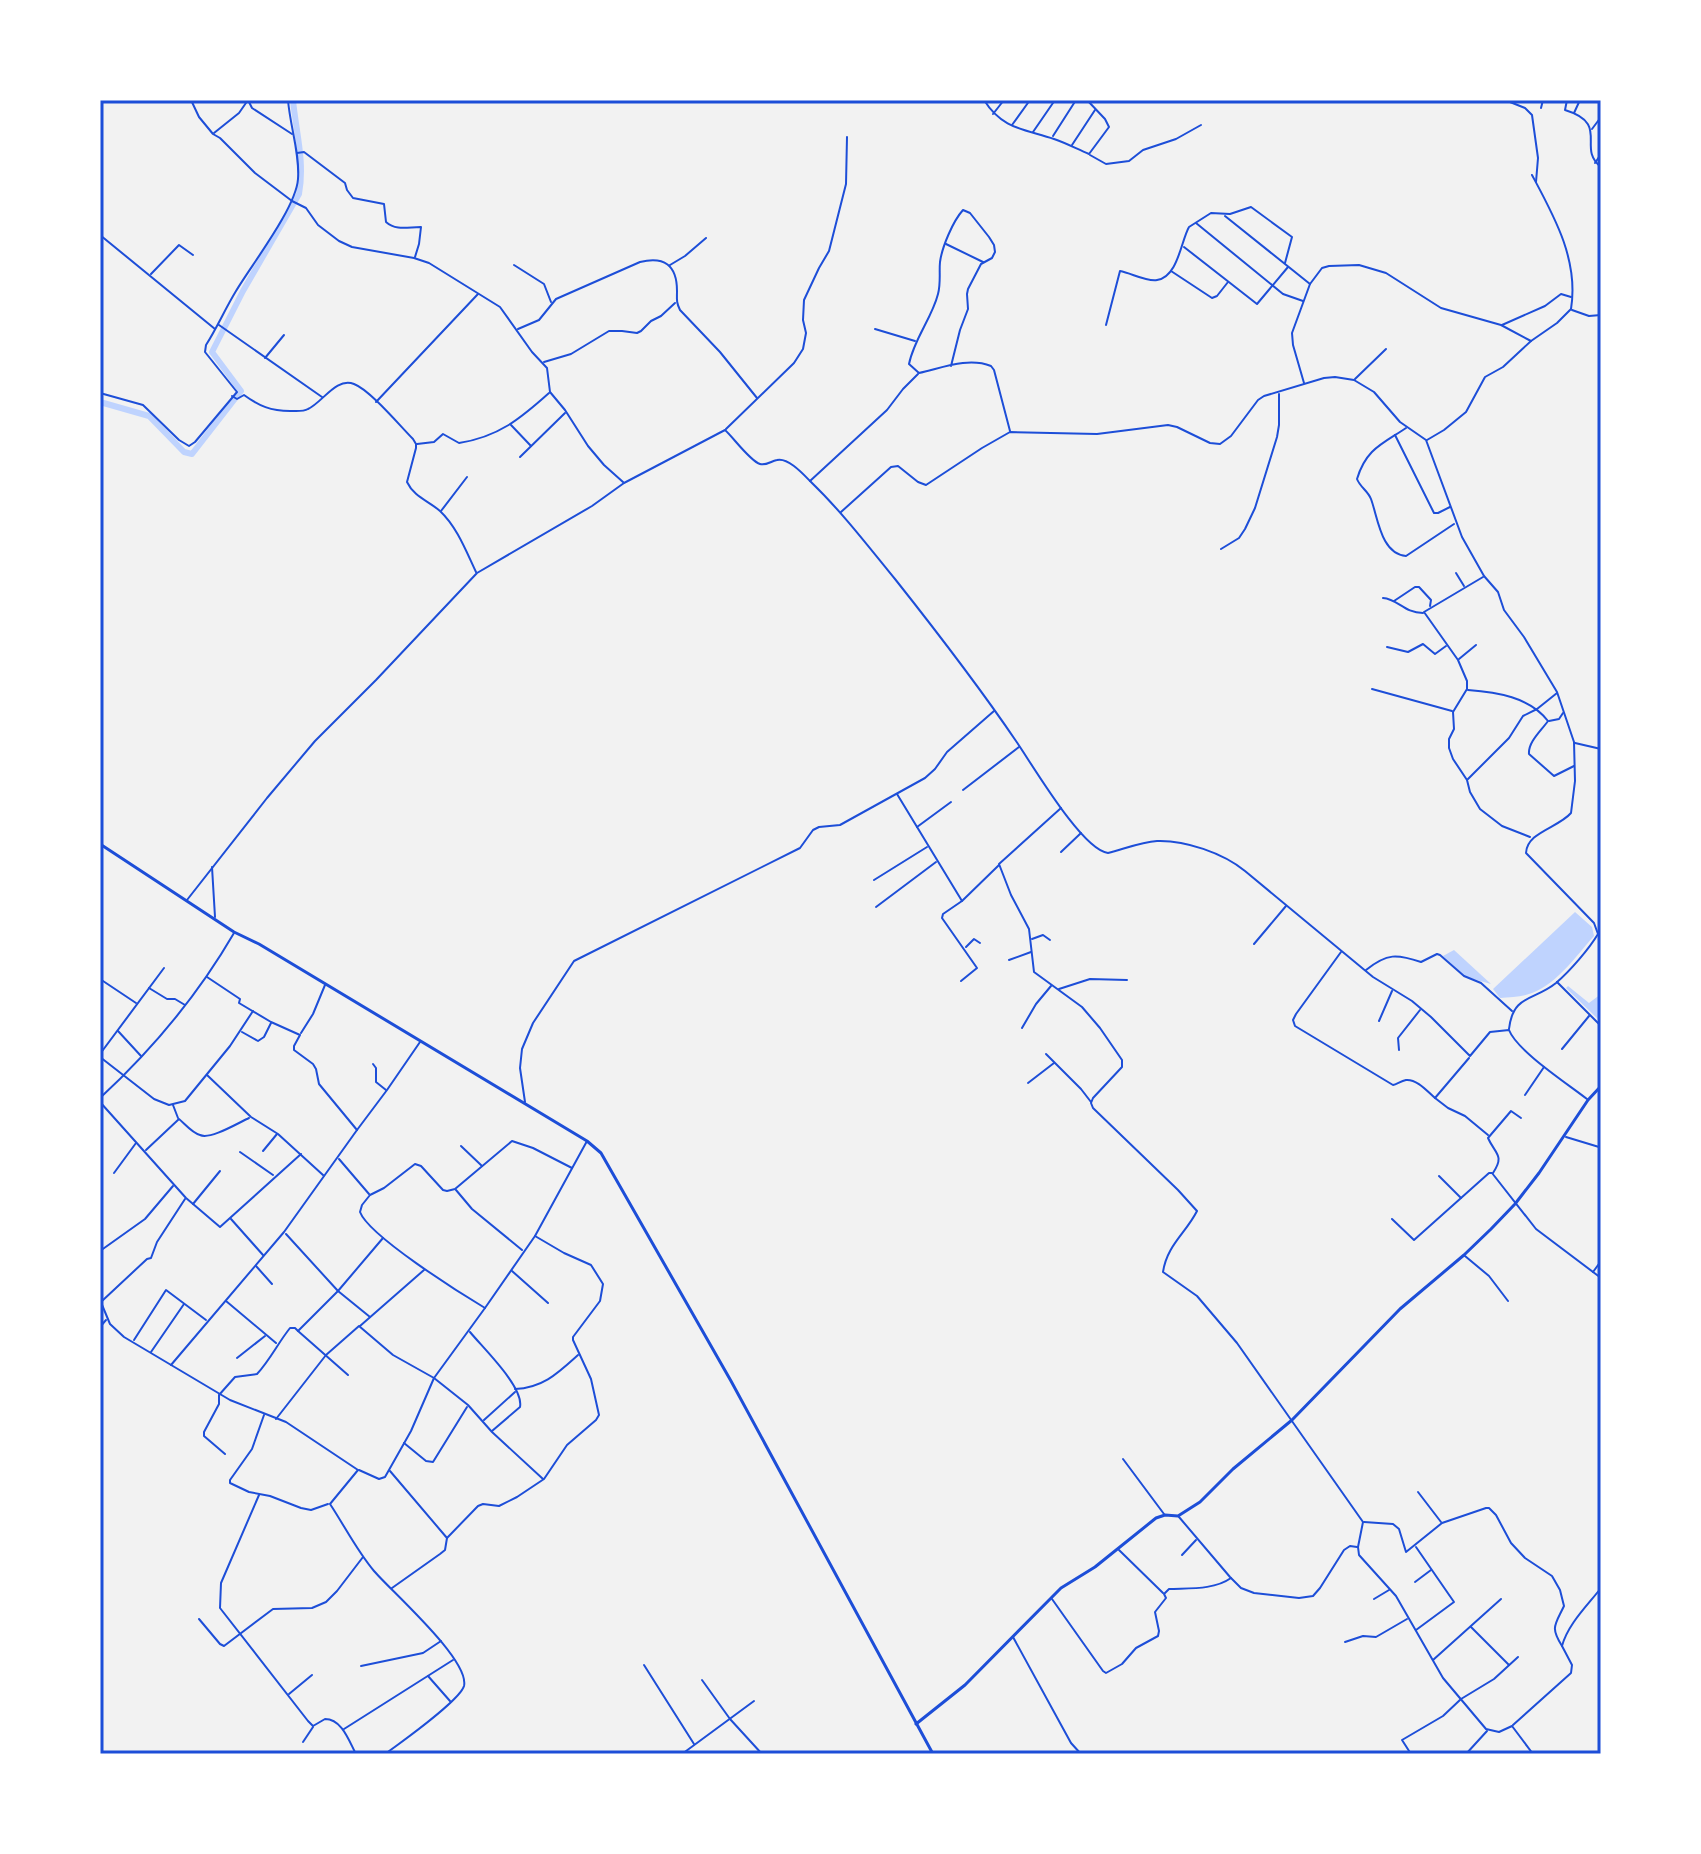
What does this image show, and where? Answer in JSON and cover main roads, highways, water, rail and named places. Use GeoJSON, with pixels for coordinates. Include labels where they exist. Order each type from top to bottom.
{"type":"FeatureCollection","features":[{"type":"Feature","properties":{"kind":"main road"},"geometry":{"type":"LineString","coordinates":[[100,844],[234,932],[259,944],[587,1141],[605,1159],[723,1367],[933,1754]]}},
{"type":"Feature","properties":{"kind":"main road"},"geometry":{"type":"LineString","coordinates":[[916,1724],[965,1685],[1061,1588],[1090,1571],[1156,1518],[1178,1516],[1200,1502],[1233,1469],[1292,1420],[1400,1309],[1464,1255],[1515,1204],[1601,1086]]}},
{"type":"Feature","properties":{"kind":"water"},"geometry":{"type":"Polygon","coordinates":[[[1575,912],[1592,927],[1594,936],[1558,976],[1541,988],[1524,995],[1500,998],[1493,989],[1575,912]]]}},
{"type":"Feature","properties":{"kind":"water"},"geometry":{"type":"Polygon","coordinates":[[[1454,950],[1491,984],[1466,977],[1443,956],[1454,950]]]}},
{"type":"Feature","properties":{"kind":"water"},"geometry":{"type":"Polygon","coordinates":[[[1568,986],[1589,1003],[1601,994],[1601,1022],[1566,988],[1568,986]]]}},
{"type":"Feature","properties":{"kind":"waterway"},"geometry":{"type":"LineString","coordinates":[[100,402],[149,416],[184,452],[192,454],[241,391],[212,352],[299,194],[301,159],[293,100]]}}]}
